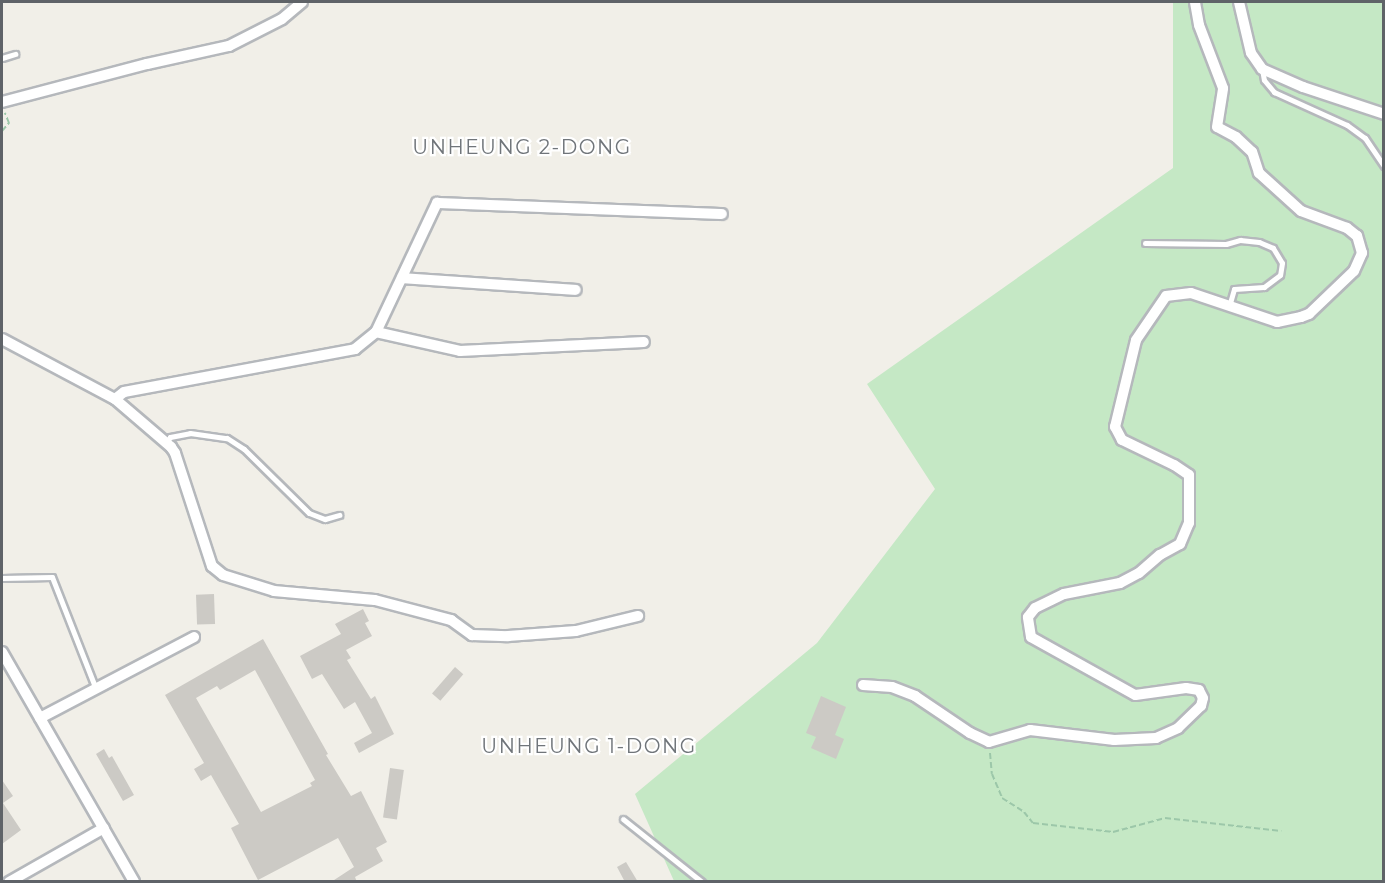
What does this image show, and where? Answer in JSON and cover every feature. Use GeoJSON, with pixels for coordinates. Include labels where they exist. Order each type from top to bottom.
{"type":"FeatureCollection","features":[{"type":"Feature","properties":{"kind":"street"},"geometry":{"type":"LineString","coordinates":[[2,103],[147,63],[229,46],[282,19],[302,2]]}},
{"type":"Feature","properties":{"kind":"street"},"geometry":{"type":"LineString","coordinates":[[863,685],[892,687],[915,696],[970,733],[989,742],[1030,730],[1114,740],[1156,738],[1178,728],[1201,706],[1203,698],[1199,690],[1186,688],[1135,695],[1031,637],[1028,617],[1035,608],[1064,594],[1120,583],[1180,544],[1189,523],[1189,475],[1174,465],[1122,440],[1115,427],[1136,340],[1166,296],[1191,293],[1229,308],[1277,322],[1301,317],[1309,314],[1354,271],[1362,253],[1357,236],[1347,228],[1301,211],[1259,173],[1252,152],[1236,137],[1216,127],[1223,88],[1199,25],[1195,2]]}},
{"type":"Feature","properties":{"kind":"street"},"geometry":{"type":"LineString","coordinates":[[1239,2],[1251,53],[1262,69],[1303,87],[1383,114]]}},
{"type":"Feature","properties":{"kind":"street"},"geometry":{"type":"LineString","coordinates":[[115,399],[124,392],[355,349],[376,332],[437,203],[722,214]]}},
{"type":"Feature","properties":{"kind":"street"},"geometry":{"type":"LineString","coordinates":[[402,278],[576,290]]}},
{"type":"Feature","properties":{"kind":"street"},"geometry":{"type":"LineString","coordinates":[[376,332],[460,351],[644,342]]}},
{"type":"Feature","properties":{"kind":"street"},"geometry":{"type":"LineString","coordinates":[[2,339],[115,399],[176,453],[212,567],[224,575],[274,591],[375,600],[451,620],[472,635],[508,636],[576,631],[638,616]]}},
{"type":"Feature","properties":{"kind":"street"},"geometry":{"type":"LineString","coordinates":[[40,718],[194,637]]}},
{"type":"Feature","properties":{"kind":"street"},"geometry":{"type":"LineString","coordinates":[[2,652],[134,882]]}},
{"type":"Feature","properties":{"kind":"street"},"geometry":{"type":"LineString","coordinates":[[9,882],[104,828]]}},
{"type":"Feature","properties":{"kind":"lane"},"geometry":{"type":"LineString","coordinates":[[2,58],[15,54]]}},
{"type":"Feature","properties":{"kind":"lane"},"geometry":{"type":"LineString","coordinates":[[1262,69],[1264,80],[1274,92],[1353,129],[1372,146],[1383,166]]}},
{"type":"Feature","properties":{"kind":"lane"},"geometry":{"type":"LineString","coordinates":[[1145,243],[1226,244],[1240,240],[1259,242],[1273,248],[1282,263],[1280,275],[1264,287],[1234,289],[1229,308]]}},
{"type":"Feature","properties":{"kind":"lane"},"geometry":{"type":"LineString","coordinates":[[166,444],[170,437],[190,433],[227,438],[244,448],[309,513],[325,519],[339,515]]}},
{"type":"Feature","properties":{"kind":"lane"},"geometry":{"type":"LineString","coordinates":[[2,578],[52,578],[96,689]]}},
{"type":"Feature","properties":{"kind":"lane"},"geometry":{"type":"LineString","coordinates":[[623,819],[702,882]]}},
{"type":"Feature","properties":{"kind":"path"},"geometry":{"type":"LineString","coordinates":[[2,103],[9,123],[2,131]]}},
{"type":"Feature","properties":{"kind":"path"},"geometry":{"type":"LineString","coordinates":[[989,742],[992,774],[1002,798],[1024,812],[1033,823],[1113,832],[1165,818],[1281,831]]}},
{"type":"Feature","properties":{"kind":"green space"},"geometry":{"type":"Polygon","coordinates":[[[1173,2],[1383,2],[1383,881],[674,881],[635,794],[817,643],[935,489],[867,384],[1173,168],[1173,2]]]}},
{"type":"Feature","properties":{"kind":"building"},"geometry":{"type":"Polygon","coordinates":[[[214,594],[215,624],[197,625],[196,595],[214,594]]]}},
{"type":"Feature","properties":{"kind":"building"},"geometry":{"type":"Polygon","coordinates":[[[363,609],[369,621],[365,623],[372,636],[346,650],[351,658],[347,660],[371,699],[375,696],[394,734],[359,753],[354,743],[372,733],[355,702],[344,709],[322,674],[312,679],[300,656],[341,634],[335,624],[363,609]]]}},
{"type":"Feature","properties":{"kind":"building"},"geometry":{"type":"Polygon","coordinates":[[[263,639],[351,796],[361,791],[387,842],[376,848],[383,861],[355,877],[357,882],[331,882],[354,867],[338,838],[258,880],[231,828],[239,824],[211,775],[201,781],[194,769],[204,763],[165,695],[263,639]],[[255,670],[220,690],[217,686],[196,698],[261,812],[312,786],[310,783],[315,780],[255,670]]]}},
{"type":"Feature","properties":{"kind":"building"},"geometry":{"type":"Polygon","coordinates":[[[455,667],[463,674],[440,701],[432,693],[455,667]]]}},
{"type":"Feature","properties":{"kind":"building"},"geometry":{"type":"Polygon","coordinates":[[[821,696],[846,707],[835,735],[844,739],[836,759],[811,748],[816,737],[806,733],[821,696]]]}},
{"type":"Feature","properties":{"kind":"building"},"geometry":{"type":"Polygon","coordinates":[[[104,749],[109,758],[112,756],[134,795],[123,801],[96,754],[104,749]]]}},
{"type":"Feature","properties":{"kind":"building"},"geometry":{"type":"Polygon","coordinates":[[[390,768],[404,770],[397,819],[383,818],[390,768]]]}},
{"type":"Feature","properties":{"kind":"building"},"geometry":{"type":"Polygon","coordinates":[[[2,780],[13,796],[3,803],[21,830],[2,844],[2,780]]]}},
{"type":"Feature","properties":{"kind":"building"},"geometry":{"type":"Polygon","coordinates":[[[626,862],[638,882],[625,882],[617,867],[626,862]]]}},
{"type":"Feature","properties":{"kind":"district","name":"UNHEUNG 2-DONG"},"geometry":{"type":"Point","coordinates":[522,147]}},
{"type":"Feature","properties":{"kind":"district","name":"UNHEUNG 1-DONG"},"geometry":{"type":"Point","coordinates":[589,746]}}]}
